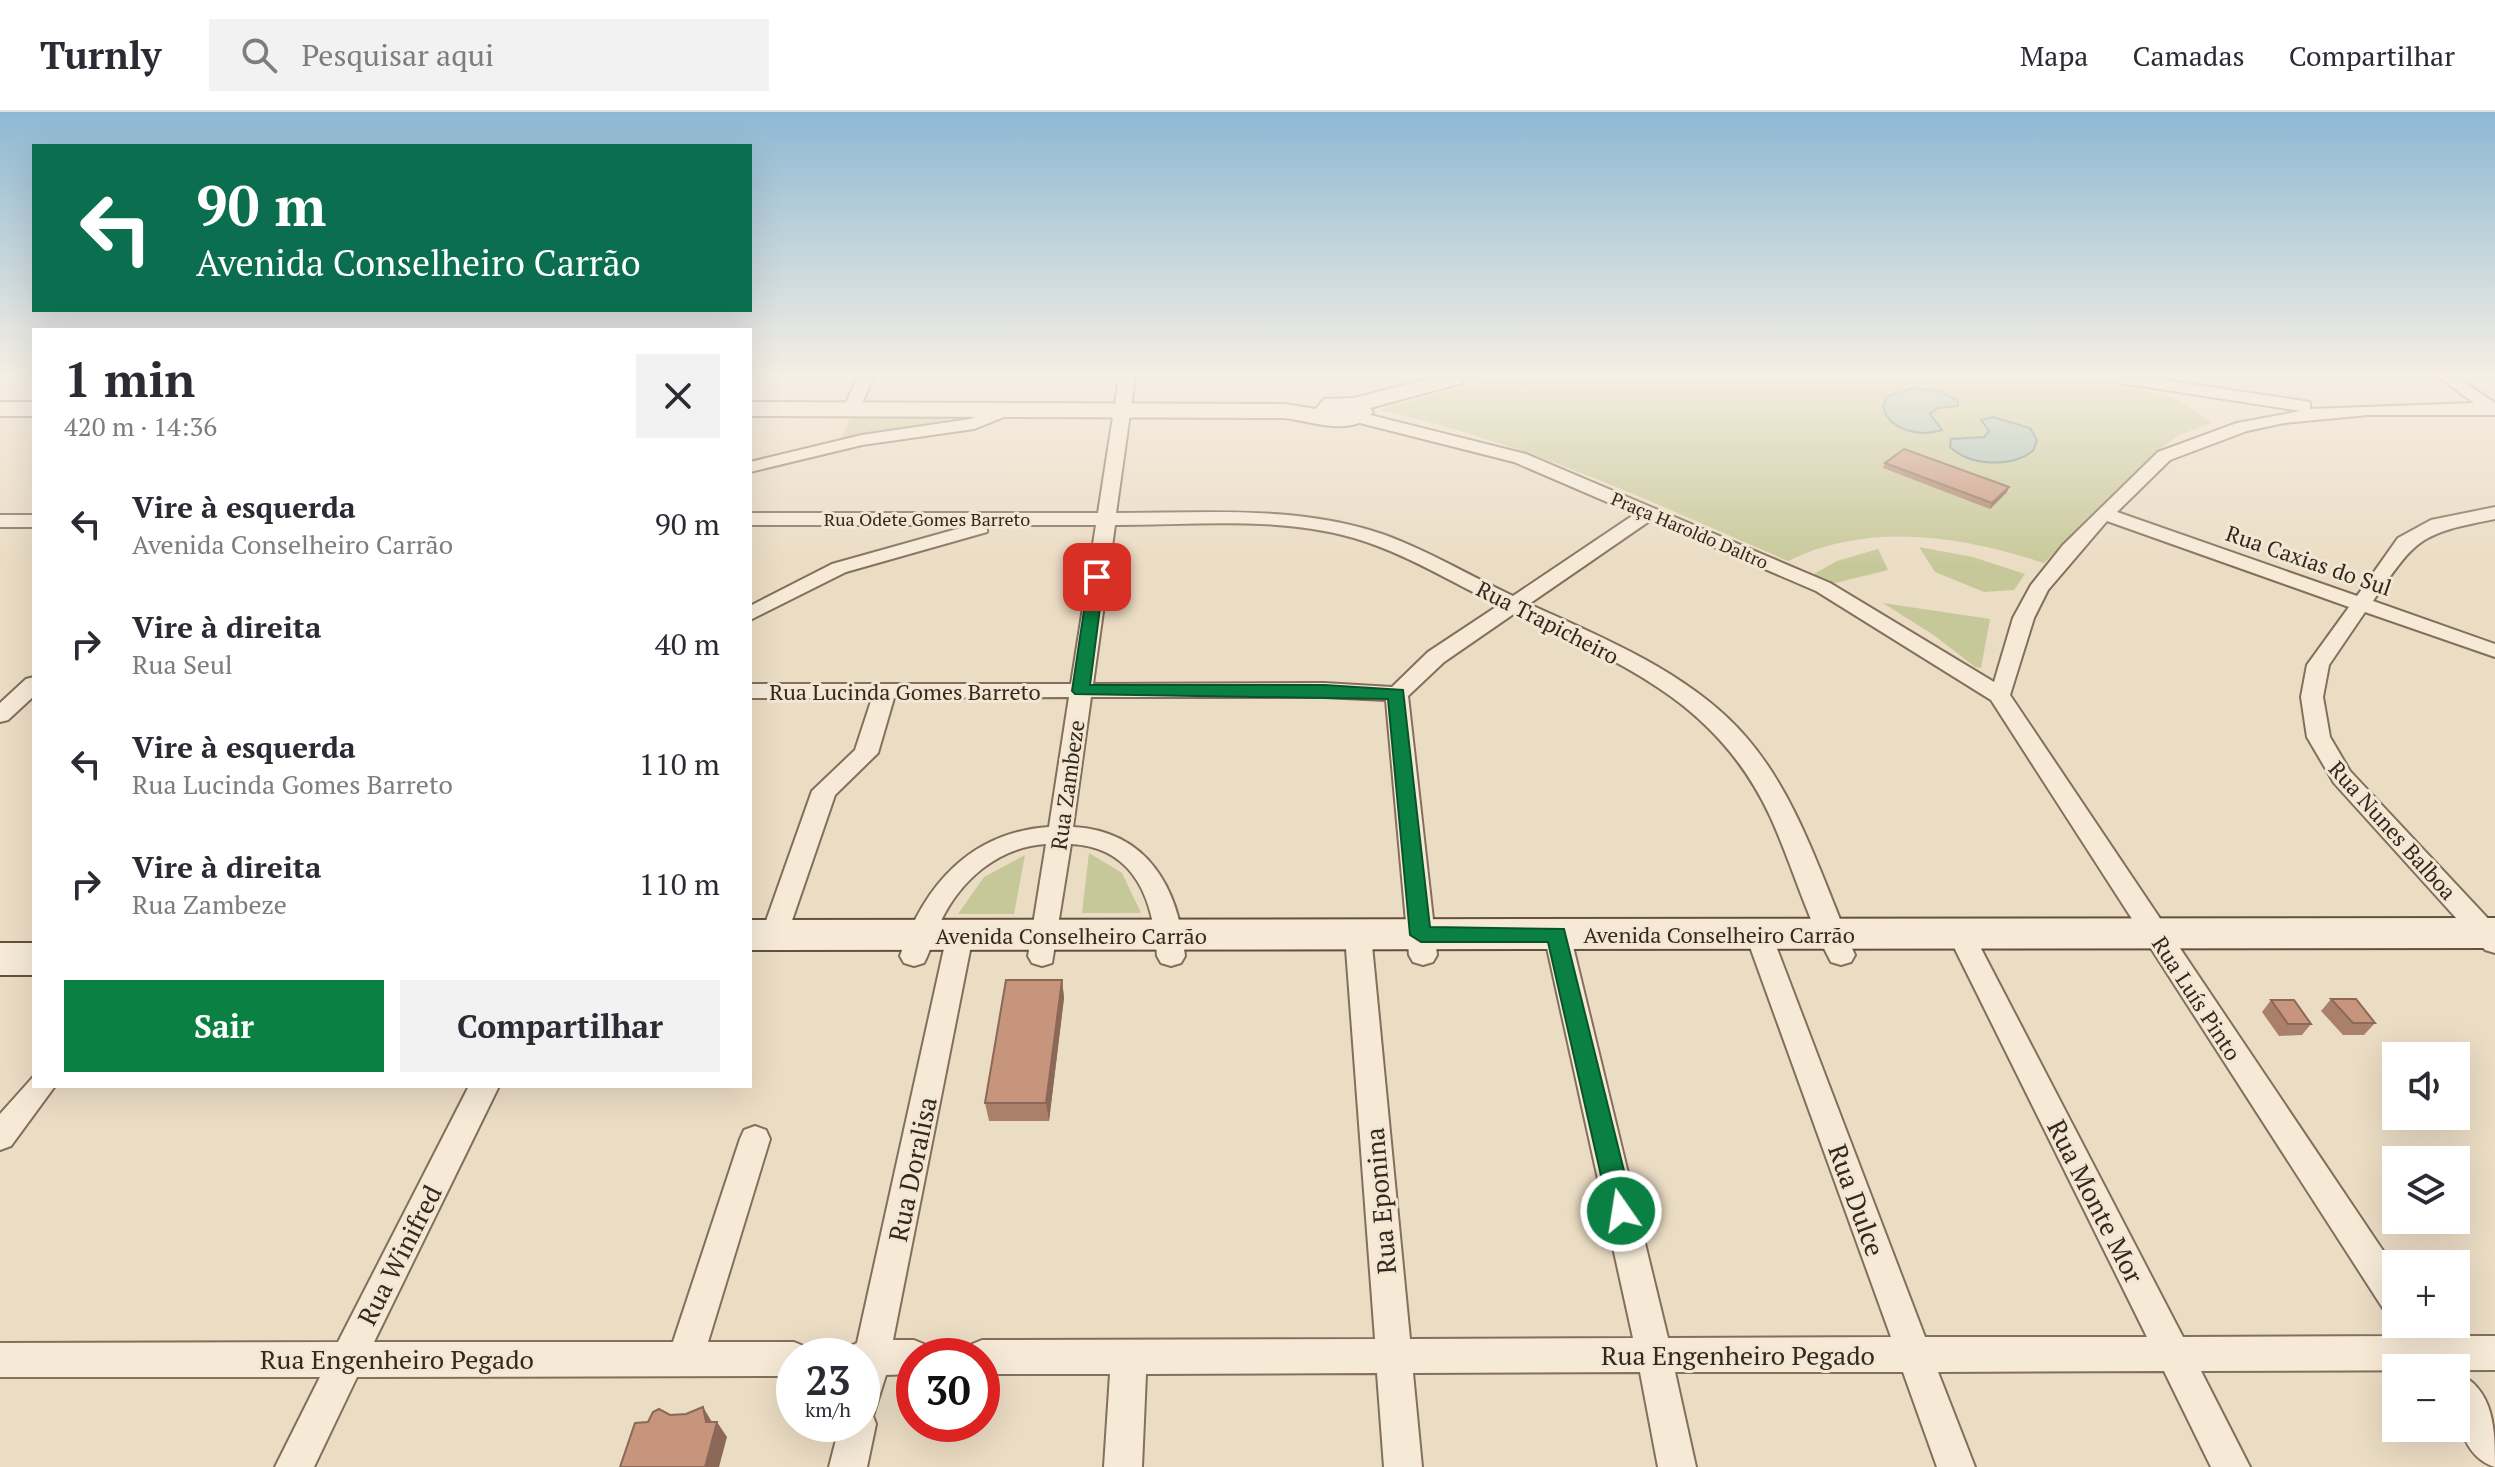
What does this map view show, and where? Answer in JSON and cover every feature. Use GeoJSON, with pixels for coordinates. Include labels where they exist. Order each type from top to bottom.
{"type":"FeatureCollection","features":[{"type":"Feature","properties":{"kind":"main road"},"geometry":{"type":"LineString","coordinates":[[0,937],[32,937]]}},
{"type":"Feature","properties":{"kind":"main road","name":"Avenida Conselheiro Carrão"},"geometry":{"type":"LineString","coordinates":[[758,942],[958,946],[2493,941]]}},
{"type":"Feature","properties":{"kind":"main road"},"geometry":{"type":"LineString","coordinates":[[0,959],[32,959]]}},
{"type":"Feature","properties":{"kind":"street"},"geometry":{"type":"LineString","coordinates":[[752,466],[863,441]]}},
{"type":"Feature","properties":{"kind":"street","name":"Rua Zambeze"},"geometry":{"type":"LineString","coordinates":[[1043,945],[1118,441]]}},
{"type":"Feature","properties":{"kind":"street","name":"Praça Haroldo Daltro"},"geometry":{"type":"LineString","coordinates":[[1462,441],[1520,458],[1823,587],[1999,695]]}},
{"type":"Feature","properties":{"kind":"street"},"geometry":{"type":"LineString","coordinates":[[1999,695],[2012,671],[2016,644],[2032,600],[2047,575],[2164,456],[2191,441]]}},
{"type":"Feature","properties":{"kind":"street"},"geometry":{"type":"LineString","coordinates":[[1422,945],[1398,731],[1397,694],[1436,657],[1516,606],[1649,513]]}},
{"type":"Feature","properties":{"kind":"street","name":"Rua Nunes Balboa"},"geometry":{"type":"LineString","coordinates":[[2493,941],[2342,777],[2324,751],[2312,721],[2312,689],[2318,665],[2405,542],[2438,524],[2495,513]]}},
{"type":"Feature","properties":{"kind":"street","name":"Rua Caxias do Sul"},"geometry":{"type":"LineString","coordinates":[[2107,515],[2495,651]]}},
{"type":"Feature","properties":{"kind":"street"},"geometry":{"type":"LineString","coordinates":[[752,613],[839,568],[1013,518]]}},
{"type":"Feature","properties":{"kind":"street","name":"Rua Odete Gomes Barreto"},"geometry":{"type":"LineString","coordinates":[[752,519],[1105,520]]}},
{"type":"Feature","properties":{"kind":"street","name":"Rua Trapicheiro"},"geometry":{"type":"LineString","coordinates":[[1105,520],[1248,519],[1328,526],[1387,544],[1665,682],[1711,715],[1736,739],[1767,787],[1836,944]]}},
{"type":"Feature","properties":{"kind":"street"},"geometry":{"type":"LineString","coordinates":[[0,521],[32,521]]}},
{"type":"Feature","properties":{"kind":"street"},"geometry":{"type":"LineString","coordinates":[[0,692],[31,689]]}},
{"type":"Feature","properties":{"kind":"street"},"geometry":{"type":"LineString","coordinates":[[0,715],[31,689]]}},
{"type":"Feature","properties":{"kind":"street","name":"Rua Lucinda Gomes Barreto"},"geometry":{"type":"LineString","coordinates":[[752,691],[1324,690],[1397,694]]}},
{"type":"Feature","properties":{"kind":"street"},"geometry":{"type":"LineString","coordinates":[[758,942],[824,791],[866,753],[885,691]]}},
{"type":"Feature","properties":{"kind":"street","name":"Rua Luís Pinto"},"geometry":{"type":"LineString","coordinates":[[1999,695],[2382,1278]]}},
{"type":"Feature","properties":{"kind":"street"},"geometry":{"type":"LineString","coordinates":[[917,946],[948,888],[980,856],[1024,838],[1060,834],[1095,836],[1129,852],[1141,863],[1160,894],[1170,945]]}},
{"type":"Feature","properties":{"kind":"street","name":"Rua Dulce"},"geometry":{"type":"LineString","coordinates":[[1763,944],[1956,1467]]}},
{"type":"Feature","properties":{"kind":"street","name":"Rua Eponina"},"geometry":{"type":"LineString","coordinates":[[1359,945],[1403,1467]]}},
{"type":"Feature","properties":{"kind":"street"},"geometry":{"type":"LineString","coordinates":[[1559,945],[1677,1467]]}},
{"type":"Feature","properties":{"kind":"street","name":"Rua Monte Mor"},"geometry":{"type":"LineString","coordinates":[[1966,945],[2231,1467]]}},
{"type":"Feature","properties":{"kind":"street","name":"Rua Doralisa"},"geometry":{"type":"LineString","coordinates":[[871,1338],[958,946]]}},
{"type":"Feature","properties":{"kind":"street"},"geometry":{"type":"LineString","coordinates":[[0,1137],[38,1088]]}},
{"type":"Feature","properties":{"kind":"street","name":"Rua Winifred"},"geometry":{"type":"LineString","coordinates":[[294,1467],[483,1088]]}},
{"type":"Feature","properties":{"kind":"street"},"geometry":{"type":"LineString","coordinates":[[685,1359],[755,1139]]}},
{"type":"Feature","properties":{"kind":"street","name":"Rua Engenheiro Pegado"},"geometry":{"type":"LineString","coordinates":[[2470,1356],[2495,1353]]}},
{"type":"Feature","properties":{"kind":"street","name":"Rua Engenheiro Pegado"},"geometry":{"type":"LineString","coordinates":[[1000,1357],[2174,1354],[2382,1359]]}},
{"type":"Feature","properties":{"kind":"street"},"geometry":{"type":"LineString","coordinates":[[1123,1467],[1129,1357]]}},
{"type":"Feature","properties":{"kind":"street","name":"Rua Engenheiro Pegado"},"geometry":{"type":"LineString","coordinates":[[0,1360],[776,1359]]}},
{"type":"Feature","properties":{"kind":"street"},"geometry":{"type":"LineString","coordinates":[[2470,1411],[2495,1449]]}},
{"type":"Feature","properties":{"kind":"street"},"geometry":{"type":"LineString","coordinates":[[848,1467],[854,1442]]}},
{"type":"Feature","properties":{"kind":"green space"},"geometry":{"type":"Polygon","coordinates":[[[1491,441],[2170,441],[2153,454],[2044,563],[1980,546],[1915,537],[1850,541],[1819,548],[1788,561],[1536,456],[1491,441]]]}},
{"type":"Feature","properties":{"kind":"green space"},"geometry":{"type":"Polygon","coordinates":[[[1919,547],[1973,557],[2025,574],[2014,590],[1984,592],[1935,572],[1919,547]]]}},
{"type":"Feature","properties":{"kind":"green space"},"geometry":{"type":"Polygon","coordinates":[[[1878,549],[1888,570],[1831,584],[1812,575],[1837,561],[1878,549]]]}},
{"type":"Feature","properties":{"kind":"green space"},"geometry":{"type":"Polygon","coordinates":[[[1883,603],[1990,619],[1981,668],[1975,667],[1935,636],[1883,603]]]}},
{"type":"Feature","properties":{"kind":"green space"},"geometry":{"type":"Polygon","coordinates":[[[1089,853],[1122,873],[1141,913],[1082,913],[1089,853]]]}},
{"type":"Feature","properties":{"kind":"green space"},"geometry":{"type":"Polygon","coordinates":[[[1025,855],[1014,914],[958,914],[984,877],[1025,855]]]}},
{"type":"Feature","properties":{"kind":"shaded area"},"geometry":{"type":"Polygon","coordinates":[[[1951,441],[2037,441],[2033,451],[2002,462],[1968,458],[1950,447],[1951,441]]]}},
{"type":"Feature","properties":{"kind":"building"},"geometry":{"type":"Polygon","coordinates":[[[1904,449],[2009,487],[1992,503],[1885,463],[1904,449]]]}},
{"type":"Feature","properties":{"kind":"building"},"geometry":{"type":"Polygon","coordinates":[[[1006,980],[1062,980],[1046,1103],[985,1103],[1006,980]]]}},
{"type":"Feature","properties":{"kind":"building"},"geometry":{"type":"Polygon","coordinates":[[[2331,999],[2356,999],[2375,1023],[2353,1023],[2331,999]]]}},
{"type":"Feature","properties":{"kind":"building"},"geometry":{"type":"Polygon","coordinates":[[[2271,1000],[2294,1000],[2311,1024],[2288,1024],[2271,1000]]]}},
{"type":"Feature","properties":{"kind":"building"},"geometry":{"type":"Polygon","coordinates":[[[703,1407],[706,1422],[717,1422],[705,1467],[620,1467],[635,1423],[648,1422],[653,1412],[659,1409],[670,1415],[686,1414],[703,1407]]]}},
{"type":"Feature","properties":{"kind":"route"},"geometry":{"type":"LineString","coordinates":[[1097,577],[1081,691],[1324,690],[1397,694],[1398,731],[1421,935],[1557,934],[1621,1211]]}}]}
